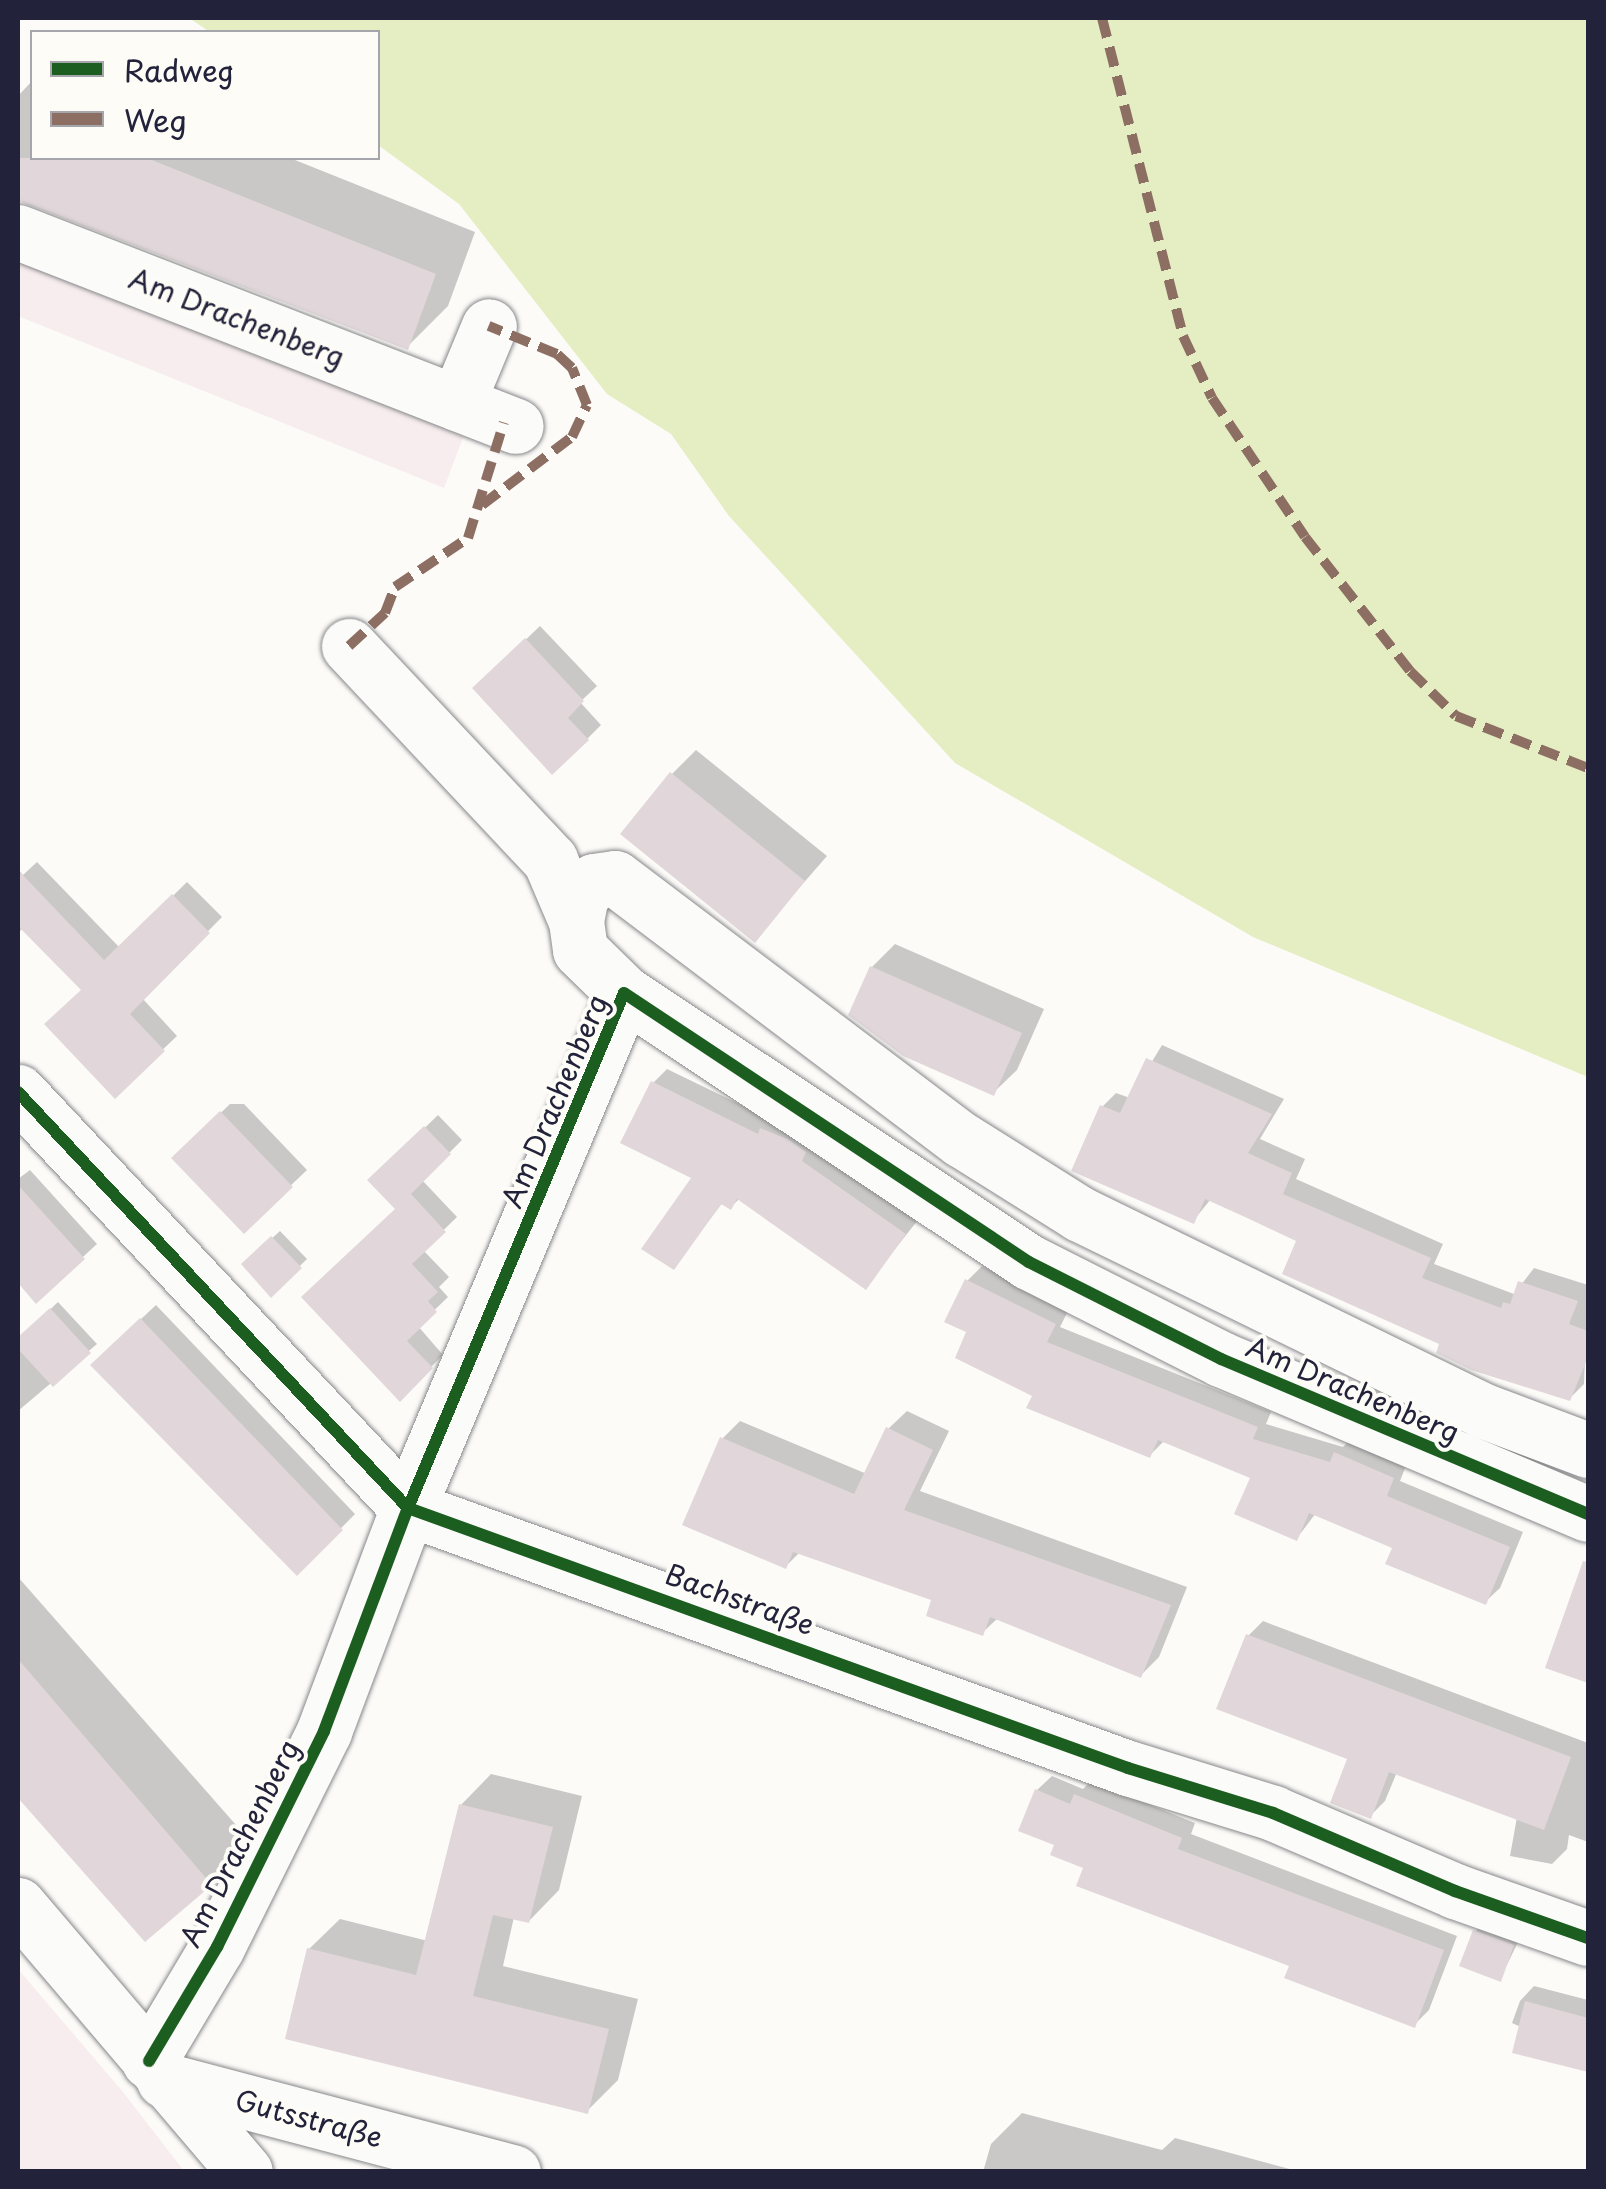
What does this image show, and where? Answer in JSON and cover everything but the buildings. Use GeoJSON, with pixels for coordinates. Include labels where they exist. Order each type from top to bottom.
{"type":"FeatureCollection","features":[{"type":"Feature","properties":{"kind":"street","name":"Am Drachenberg"},"geometry":{"type":"LineString","coordinates":[[18,232],[516,426]]}},
{"type":"Feature","properties":{"kind":"street"},"geometry":{"type":"LineString","coordinates":[[457,403],[489,326]]}},
{"type":"Feature","properties":{"kind":"street","name":"Am Drachenberg"},"geometry":{"type":"LineString","coordinates":[[349,646],[550,860],[576,920],[580,950],[624,993],[1044,1270],[1221,1359],[1588,1514]]}},
{"type":"Feature","properties":{"kind":"street","name":"Am Drachenberg"},"geometry":{"type":"LineString","coordinates":[[576,920],[581,896],[594,882],[614,878],[962,1140],[1080,1214],[1484,1410],[1588,1450]]}},
{"type":"Feature","properties":{"kind":"street","name":"Am Drachenberg"},"geometry":{"type":"LineString","coordinates":[[156,2070],[324,1731],[408,1508],[624,993]]}},
{"type":"Feature","properties":{"kind":"street","name":"Bachstraße"},"geometry":{"type":"LineString","coordinates":[[18,1092],[408,1508],[1128,1768],[1273,1812],[1454,1891],[1588,1938]]}},
{"type":"Feature","properties":{"kind":"street"},"geometry":{"type":"LineString","coordinates":[[18,1906],[245,2172]]}},
{"type":"Feature","properties":{"kind":"street","name":"Gutsstraße"},"geometry":{"type":"LineString","coordinates":[[156,2070],[513,2172]]}},
{"type":"Feature","properties":{"kind":"shaded area"},"geometry":{"type":"Polygon","coordinates":[[[18,253],[465,432],[444,488],[18,316],[18,253]]]}},
{"type":"Feature","properties":{"kind":"shaded area"},"geometry":{"type":"Polygon","coordinates":[[[18,1969],[123,2092],[184,2171],[18,2171],[18,1969]]]}},
{"type":"Feature","properties":{"kind":"green space"},"geometry":{"type":"Polygon","coordinates":[[[189,18],[1588,18],[1588,1077],[1253,937],[955,763],[729,516],[671,434],[607,394],[459,204],[380,146],[380,30],[207,30],[189,18]]]}},
{"type":"Feature","properties":{"kind":"marked path"},"geometry":{"type":"LineString","coordinates":[[1102,18],[1183,336],[1212,398],[1305,537],[1410,671],[1456,716],[1588,768]]}},
{"type":"Feature","properties":{"kind":"marked path"},"geometry":{"type":"LineString","coordinates":[[482,505],[572,437],[587,405],[572,368],[557,354],[489,326]]}},
{"type":"Feature","properties":{"kind":"marked path"},"geometry":{"type":"LineString","coordinates":[[349,646],[385,613],[395,587],[468,538],[504,422]]}},
{"type":"Feature","properties":{"kind":"cycle path"},"geometry":{"type":"LineString","coordinates":[[149,2061],[217,1947],[324,1731],[408,1508],[624,993],[1029,1262],[1221,1359],[1588,1514]]}},
{"type":"Feature","properties":{"kind":"cycle path"},"geometry":{"type":"LineString","coordinates":[[18,1092],[408,1508],[1128,1768],[1273,1813],[1455,1891],[1588,1938]]}}]}
